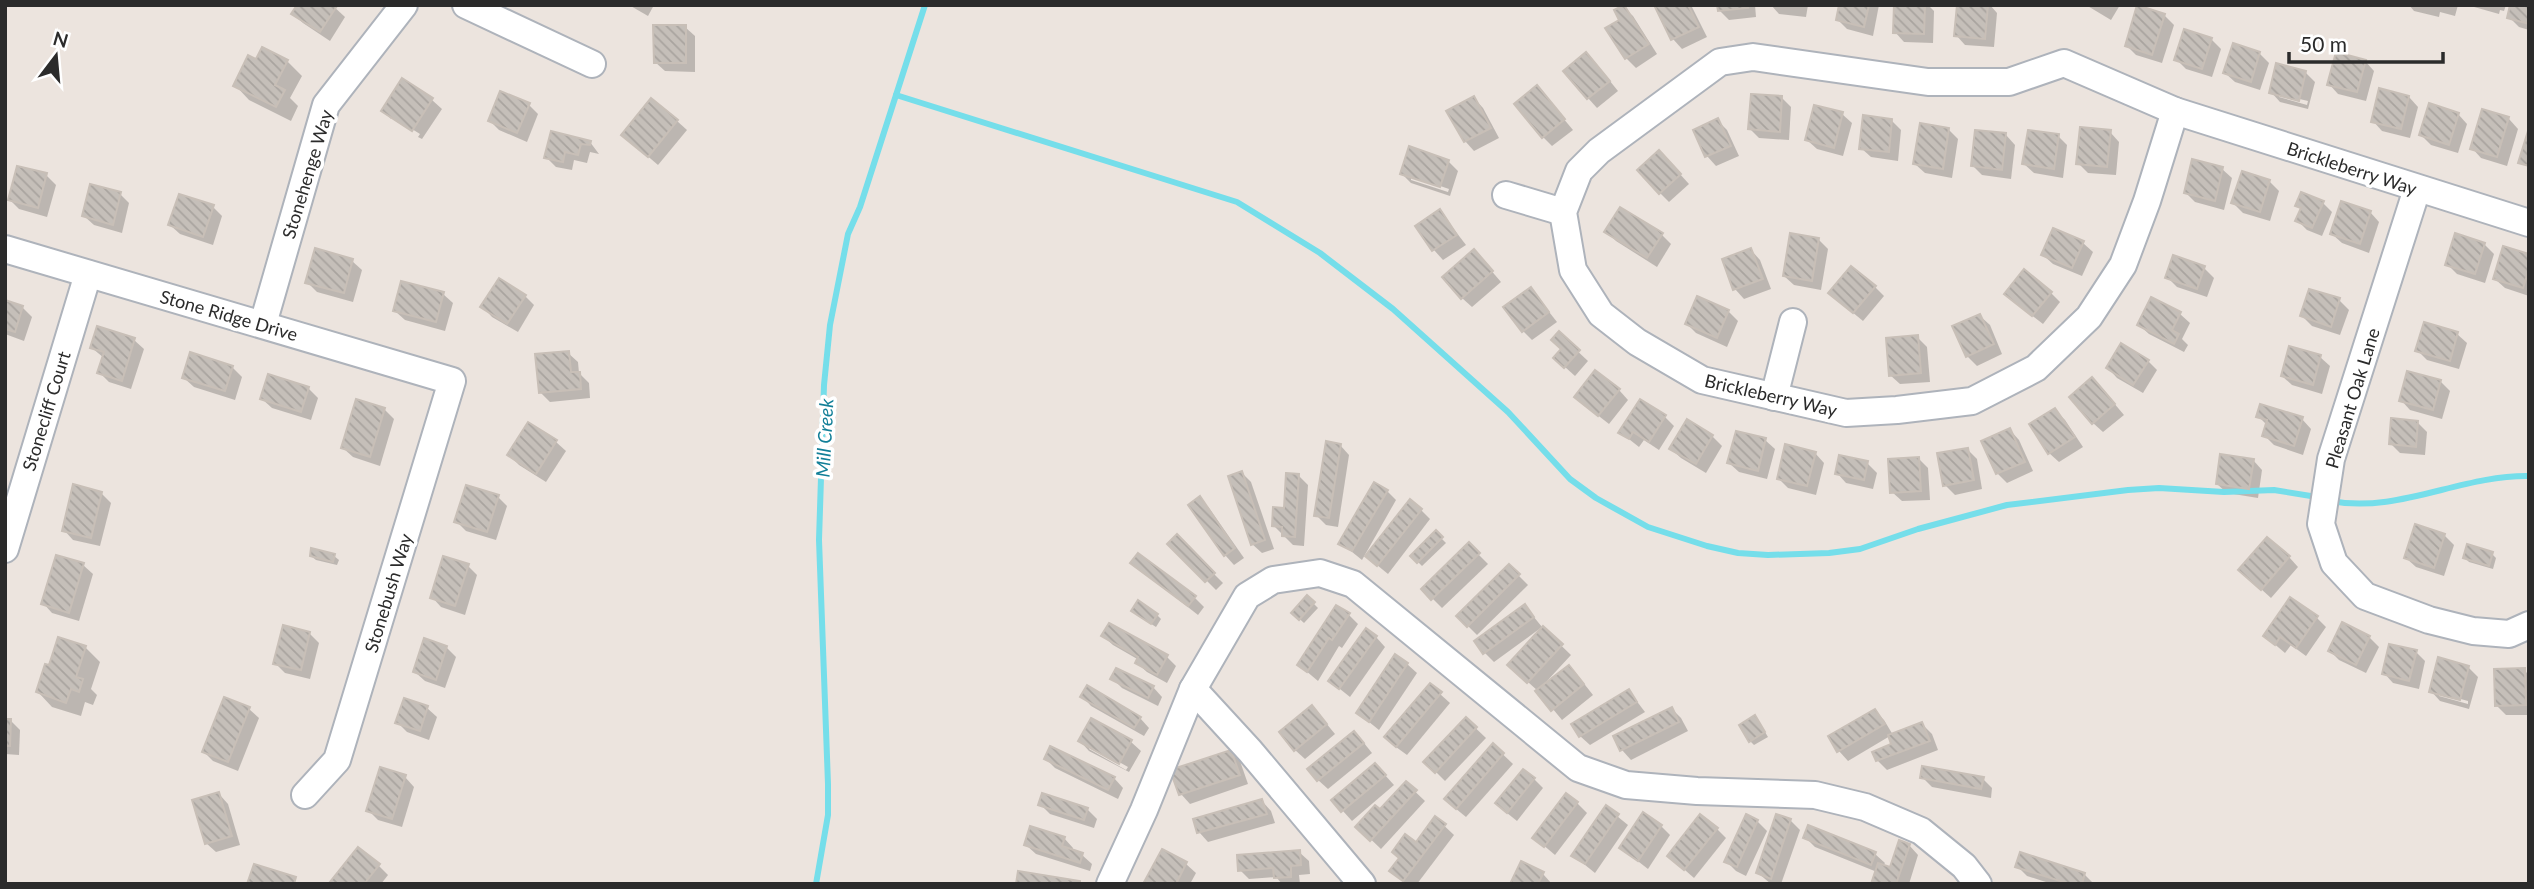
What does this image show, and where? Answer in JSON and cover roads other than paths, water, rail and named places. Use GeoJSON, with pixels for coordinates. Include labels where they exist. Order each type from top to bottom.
{"type":"FeatureCollection","features":[{"type":"Feature","properties":{"kind":"street","name":"Stonehenge Way"},"geometry":{"type":"LineString","coordinates":[[263,324],[327,105],[404,5]]}},
{"type":"Feature","properties":{"kind":"street"},"geometry":{"type":"LineString","coordinates":[[466,5],[592,64]]}},
{"type":"Feature","properties":{"kind":"street","name":"Brickleberry Way"},"geometry":{"type":"LineString","coordinates":[[2175,111],[2147,201],[2123,265],[2089,317],[2036,368],[1972,401],[1846,413],[1702,380],[1637,342],[1601,314],[1573,270],[1563,212],[1579,171],[1599,150],[1720,62],[1753,57],[1928,82],[2009,82],[2064,63],[2175,111],[2529,223]]}},
{"type":"Feature","properties":{"kind":"street","name":"Pleasant Oak Lane"},"geometry":{"type":"LineString","coordinates":[[2417,189],[2331,458],[2321,524],[2334,563],[2365,596],[2428,620],[2473,631],[2509,634],[2529,625]]}},
{"type":"Feature","properties":{"kind":"street"},"geometry":{"type":"LineString","coordinates":[[1506,195],[1563,212]]}},
{"type":"Feature","properties":{"kind":"street","name":"Stone Ridge Drive"},"geometry":{"type":"LineString","coordinates":[[5,249],[452,381]]}},
{"type":"Feature","properties":{"kind":"street","name":"Stonecliff Court"},"geometry":{"type":"LineString","coordinates":[[5,549],[88,274]]}},
{"type":"Feature","properties":{"kind":"street"},"geometry":{"type":"LineString","coordinates":[[1774,397],[1793,322]]}},
{"type":"Feature","properties":{"kind":"street","name":"Stonebush Way"},"geometry":{"type":"LineString","coordinates":[[305,795],[337,760],[452,381]]}},
{"type":"Feature","properties":{"kind":"street"},"geometry":{"type":"LineString","coordinates":[[1110,884],[1144,810],[1193,689],[1247,596],[1273,580],[1320,573],[1353,584],[1578,768],[1626,785],[1697,791],[1815,795],[1865,807],[1921,831],[1964,866],[1978,884]]}},
{"type":"Feature","properties":{"kind":"street"},"geometry":{"type":"LineString","coordinates":[[1193,689],[1250,751],[1362,884]]}},
{"type":"Feature","properties":{"kind":"waterway","name":"Mill Creek"},"geometry":{"type":"LineString","coordinates":[[816,884],[828,815],[819,540],[824,385],[830,325],[848,234],[860,207],[925,5]]}},
{"type":"Feature","properties":{"kind":"waterway"},"geometry":{"type":"LineString","coordinates":[[896,95],[1237,202],[1320,253],[1393,309],[1508,412],[1570,479],[1596,498],[1648,527],[1707,546],[1738,553],[1768,555],[1860,549],[1918,529],[2007,505],[2128,490],[2274,490],[2317,497]]}},
{"type":"Feature","properties":{"kind":"waterway"},"geometry":{"type":"LineString","coordinates":[[2331,501],[2356,504],[2405,499],[2479,481],[2529,476]]}}]}
